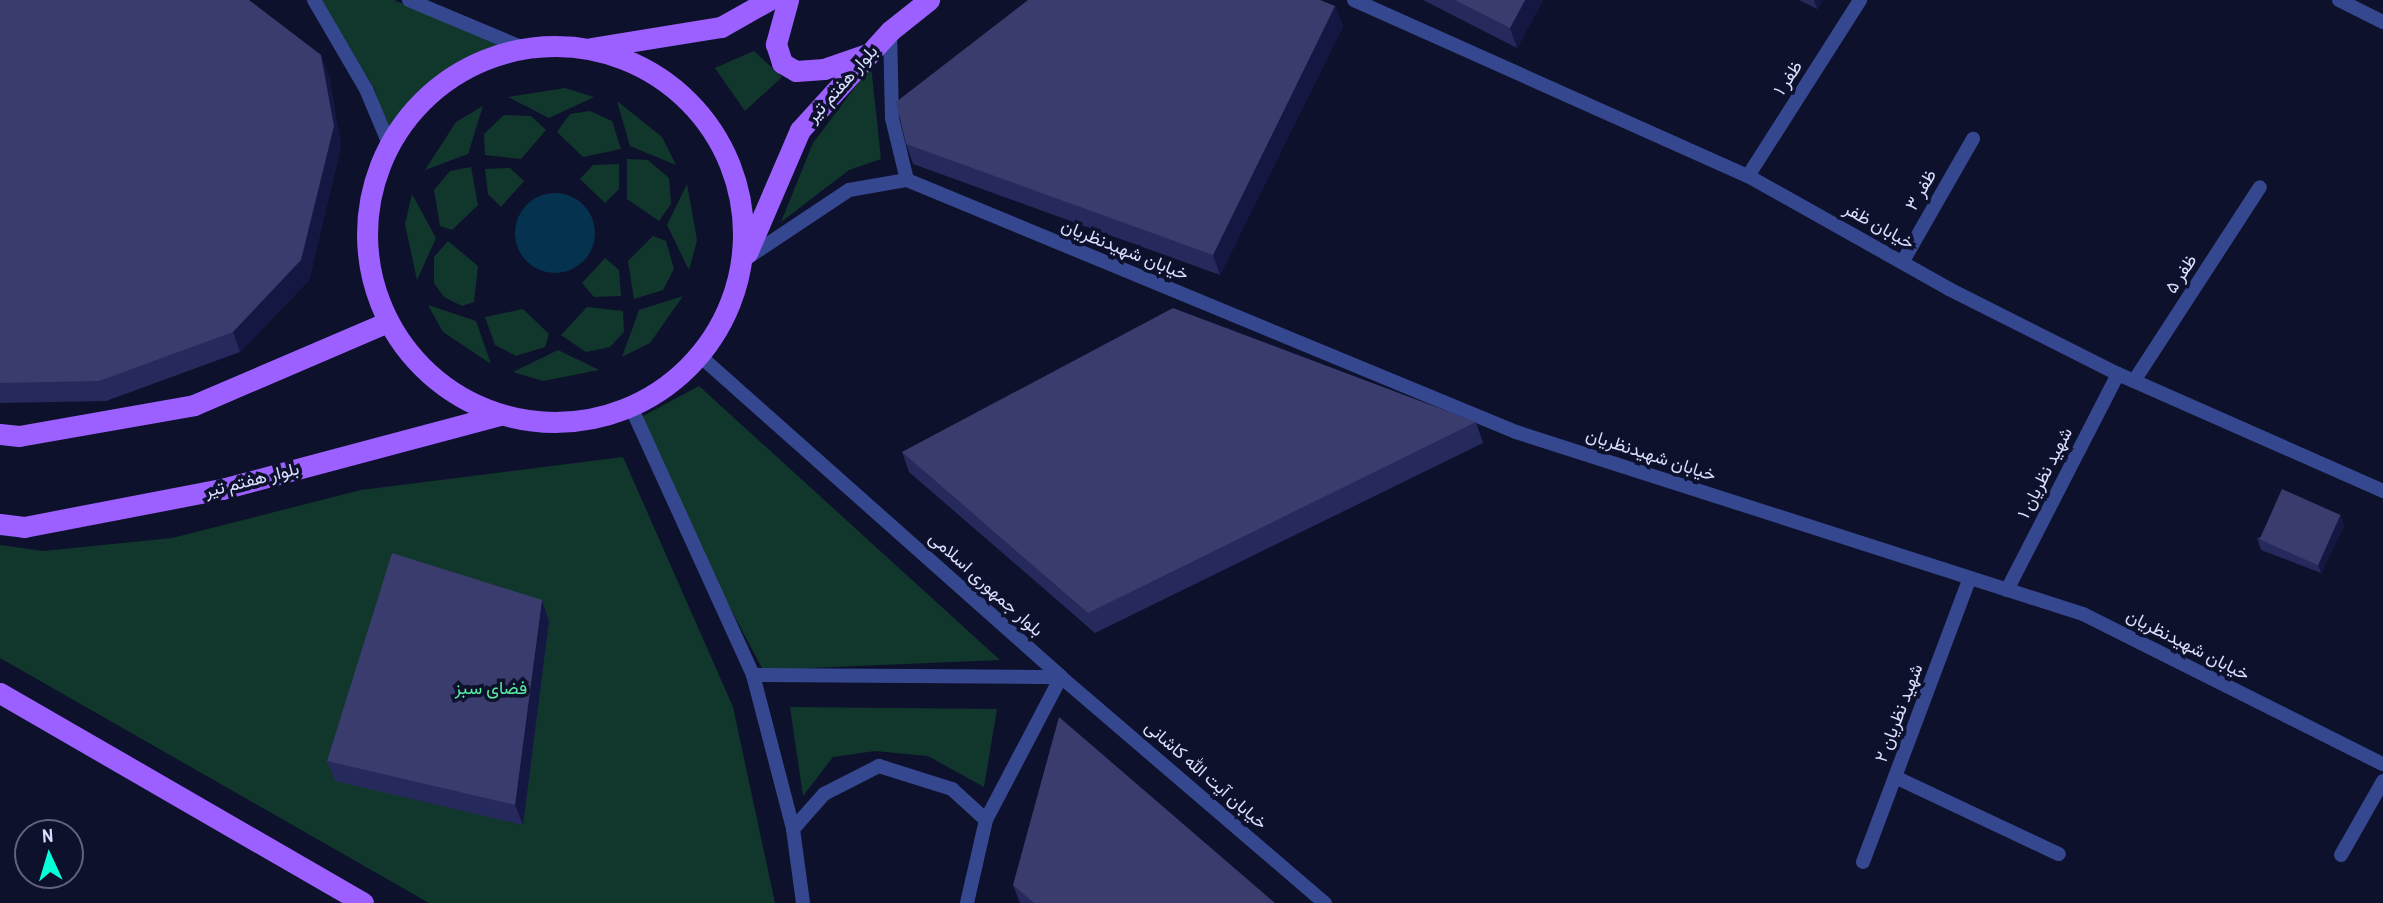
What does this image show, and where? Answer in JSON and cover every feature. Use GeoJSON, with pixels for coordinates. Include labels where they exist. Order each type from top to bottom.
{"type":"FeatureCollection","features":[{"type":"Feature","properties":{"kind":"main road"},"geometry":{"type":"LineString","coordinates":[[589,48],[653,74],[690,102],[724,148],[742,203],[743,261],[733,301],[700,356],[661,391],[631,407],[567,421],[501,415],[455,395],[417,363],[388,323],[373,286],[366,239],[373,182],[389,144],[423,99],[469,66],[523,48],[589,48],[721,27],[769,0]]}},
{"type":"Feature","properties":{"kind":"main road"},"geometry":{"type":"LineString","coordinates":[[788,0],[776,44],[782,63],[796,71],[824,69],[871,52]]}},
{"type":"Feature","properties":{"kind":"main road","name":"بلوار هفتم تیر"},"geometry":{"type":"LineString","coordinates":[[743,261],[800,130],[890,31],[929,0]]}},
{"type":"Feature","properties":{"kind":"main road"},"geometry":{"type":"LineString","coordinates":[[0,434],[19,436],[194,405],[388,323]]}},
{"type":"Feature","properties":{"kind":"main road","name":"بلوار هفتم تیر"},"geometry":{"type":"LineString","coordinates":[[0,524],[24,527],[222,489],[501,415]]}},
{"type":"Feature","properties":{"kind":"main road"},"geometry":{"type":"LineString","coordinates":[[0,692],[363,903]]}},
{"type":"Feature","properties":{"kind":"street"},"geometry":{"type":"LineString","coordinates":[[314,0],[366,89],[389,144]]}},
{"type":"Feature","properties":{"kind":"street"},"geometry":{"type":"LineString","coordinates":[[409,0],[523,48]]}},
{"type":"Feature","properties":{"kind":"street","name":"خیابان ظفر"},"geometry":{"type":"LineString","coordinates":[[1354,0],[1748,176],[2118,374],[2383,491]]}},
{"type":"Feature","properties":{"kind":"street","name":"ظفر ۱"},"geometry":{"type":"LineString","coordinates":[[1748,176],[1860,0]]}},
{"type":"Feature","properties":{"kind":"street"},"geometry":{"type":"LineString","coordinates":[[2339,0],[2383,22]]}},
{"type":"Feature","properties":{"kind":"street"},"geometry":{"type":"LineString","coordinates":[[743,261],[849,190],[907,180],[892,118],[890,31]]}},
{"type":"Feature","properties":{"kind":"street","name":"ظفر ۳"},"geometry":{"type":"LineString","coordinates":[[1903,261],[1973,139]]}},
{"type":"Feature","properties":{"kind":"street","name":"خیابان شهیدنظریان"},"geometry":{"type":"LineString","coordinates":[[907,180],[1516,432],[2083,614],[2383,764]]}},
{"type":"Feature","properties":{"kind":"street","name":"ظفر ۵"},"geometry":{"type":"LineString","coordinates":[[2134,381],[2260,187]]}},
{"type":"Feature","properties":{"kind":"street","name":"بلوار جمهوری اسلامی"},"geometry":{"type":"LineString","coordinates":[[700,356],[1061,677]]}},
{"type":"Feature","properties":{"kind":"street","name":"شهید نظریان ۱"},"geometry":{"type":"LineString","coordinates":[[2007,590],[2118,374]]}},
{"type":"Feature","properties":{"kind":"street"},"geometry":{"type":"LineString","coordinates":[[631,407],[753,675],[793,829],[803,903]]}},
{"type":"Feature","properties":{"kind":"street","name":"شهید نظریان ۲"},"geometry":{"type":"LineString","coordinates":[[1863,862],[1970,578]]}},
{"type":"Feature","properties":{"kind":"street"},"geometry":{"type":"LineString","coordinates":[[753,675],[1061,677],[986,820],[967,903]]}},
{"type":"Feature","properties":{"kind":"street","name":"خیابان آیت الله کاشانی"},"geometry":{"type":"LineString","coordinates":[[1061,677],[1325,903]]}},
{"type":"Feature","properties":{"kind":"street"},"geometry":{"type":"LineString","coordinates":[[793,829],[824,794],[879,766],[930,778],[986,820]]}},
{"type":"Feature","properties":{"kind":"street"},"geometry":{"type":"LineString","coordinates":[[1895,778],[2059,854]]}},
{"type":"Feature","properties":{"kind":"street"},"geometry":{"type":"LineString","coordinates":[[2340,855],[2383,781]]}},
{"type":"Feature","properties":{"kind":"green space"},"geometry":{"type":"Polygon","coordinates":[[[321,0],[394,0],[506,48],[464,60],[417,94],[388,131],[374,88],[321,0]]]}},
{"type":"Feature","properties":{"kind":"green space"},"geometry":{"type":"Polygon","coordinates":[[[754,51],[782,77],[745,111],[715,68],[754,51]]]}},
{"type":"Feature","properties":{"kind":"green space"},"geometry":{"type":"Polygon","coordinates":[[[871,66],[881,159],[849,170],[781,222],[813,143],[871,66]]]}},
{"type":"Feature","properties":{"kind":"green space"},"geometry":{"type":"Polygon","coordinates":[[[565,88],[594,97],[549,118],[508,97],[565,88]]]}},
{"type":"Feature","properties":{"kind":"green space"},"geometry":{"type":"Polygon","coordinates":[[[617,101],[662,137],[676,165],[630,146],[617,101]]]}},
{"type":"Feature","properties":{"kind":"green space"},"geometry":{"type":"Polygon","coordinates":[[[483,106],[468,154],[425,170],[456,122],[483,106]]]}},
{"type":"Feature","properties":{"kind":"green space"},"geometry":{"type":"Polygon","coordinates":[[[590,111],[612,121],[621,149],[583,157],[557,132],[570,114],[590,111]]]}},
{"type":"Feature","properties":{"kind":"green space"},"geometry":{"type":"Polygon","coordinates":[[[504,115],[531,116],[546,130],[521,159],[485,155],[484,134],[504,115]]]}},
{"type":"Feature","properties":{"kind":"green space"},"geometry":{"type":"Polygon","coordinates":[[[627,159],[648,160],[669,178],[671,204],[659,221],[627,199],[627,159]]]}},
{"type":"Feature","properties":{"kind":"green space"},"geometry":{"type":"Polygon","coordinates":[[[619,164],[619,189],[605,203],[580,179],[593,165],[619,164]]]}},
{"type":"Feature","properties":{"kind":"green space"},"geometry":{"type":"Polygon","coordinates":[[[471,167],[478,205],[452,230],[440,226],[434,190],[450,171],[471,167]]]}},
{"type":"Feature","properties":{"kind":"green space"},"geometry":{"type":"Polygon","coordinates":[[[510,168],[524,181],[501,207],[488,194],[485,169],[510,168]]]}},
{"type":"Feature","properties":{"kind":"green space"},"geometry":{"type":"Polygon","coordinates":[[[687,184],[697,240],[689,270],[667,225],[687,184]]]}},
{"type":"Feature","properties":{"kind":"green space"},"geometry":{"type":"Polygon","coordinates":[[[412,194],[436,238],[417,280],[405,224],[412,194]]]}},
{"type":"Feature","properties":{"kind":"green space"},"geometry":{"type":"Polygon","coordinates":[[[653,236],[666,241],[674,269],[663,290],[634,299],[628,261],[653,236]]]}},
{"type":"Feature","properties":{"kind":"green space"},"geometry":{"type":"Polygon","coordinates":[[[448,241],[478,266],[474,302],[462,306],[444,297],[434,283],[434,257],[448,241]]]}},
{"type":"Feature","properties":{"kind":"green space"},"geometry":{"type":"Polygon","coordinates":[[[605,258],[619,270],[621,296],[594,297],[582,283],[605,258]]]}},
{"type":"Feature","properties":{"kind":"green space"},"geometry":{"type":"Polygon","coordinates":[[[683,296],[650,343],[622,357],[639,310],[683,296]]]}},
{"type":"Feature","properties":{"kind":"green space"},"geometry":{"type":"Polygon","coordinates":[[[428,305],[476,321],[491,364],[443,332],[428,305]]]}},
{"type":"Feature","properties":{"kind":"green space"},"geometry":{"type":"Polygon","coordinates":[[[587,307],[623,311],[624,332],[610,347],[586,352],[561,335],[587,307]]]}},
{"type":"Feature","properties":{"kind":"green space"},"geometry":{"type":"Polygon","coordinates":[[[523,309],[549,334],[545,347],[516,356],[495,345],[485,317],[523,309]]]}},
{"type":"Feature","properties":{"kind":"green space"},"geometry":{"type":"Polygon","coordinates":[[[558,350],[599,370],[543,381],[513,372],[558,350]]]}},
{"type":"Feature","properties":{"kind":"green space"},"geometry":{"type":"Polygon","coordinates":[[[699,386],[1000,660],[763,670],[632,422],[699,386]]]}},
{"type":"Feature","properties":{"kind":"green space","name":"فضای سبز"},"geometry":{"type":"Polygon","coordinates":[[[623,457],[733,707],[775,903],[429,903],[0,658],[0,545],[43,551],[172,538],[361,490],[623,457]]]}},
{"type":"Feature","properties":{"kind":"green space"},"geometry":{"type":"Polygon","coordinates":[[[790,707],[997,709],[984,787],[928,756],[875,751],[833,757],[803,796],[790,707]]]}},
{"type":"Feature","properties":{"kind":"water"},"geometry":{"type":"Polygon","coordinates":[[[555,193],[570,196],[583,205],[592,218],[595,233],[592,248],[583,261],[570,270],[555,273],[540,270],[527,261],[518,248],[515,233],[518,218],[527,205],[540,196],[555,193]]]}},
{"type":"Feature","properties":{"kind":"building"},"geometry":{"type":"Polygon","coordinates":[[[0,0],[249,0],[321,55],[334,126],[301,260],[233,332],[99,381],[0,383],[0,0]]]}},
{"type":"Feature","properties":{"kind":"building"},"geometry":{"type":"Polygon","coordinates":[[[1028,0],[1320,0],[1335,6],[1213,255],[906,144],[896,102],[1028,0]]]}},
{"type":"Feature","properties":{"kind":"building"},"geometry":{"type":"Polygon","coordinates":[[[1455,0],[1525,0],[1510,28],[1455,0]]]}},
{"type":"Feature","properties":{"kind":"building"},"geometry":{"type":"Polygon","coordinates":[[[1173,308],[1476,422],[1088,613],[902,452],[1173,308]]]}},
{"type":"Feature","properties":{"kind":"building"},"geometry":{"type":"Polygon","coordinates":[[[2282,489],[2340,515],[2318,565],[2260,539],[2282,489]]]}},
{"type":"Feature","properties":{"kind":"building"},"geometry":{"type":"Polygon","coordinates":[[[392,553],[542,600],[515,805],[327,761],[392,553]]]}},
{"type":"Feature","properties":{"kind":"building"},"geometry":{"type":"Polygon","coordinates":[[[1059,717],[1275,903],[1034,903],[1013,885],[1059,717]]]}}]}
